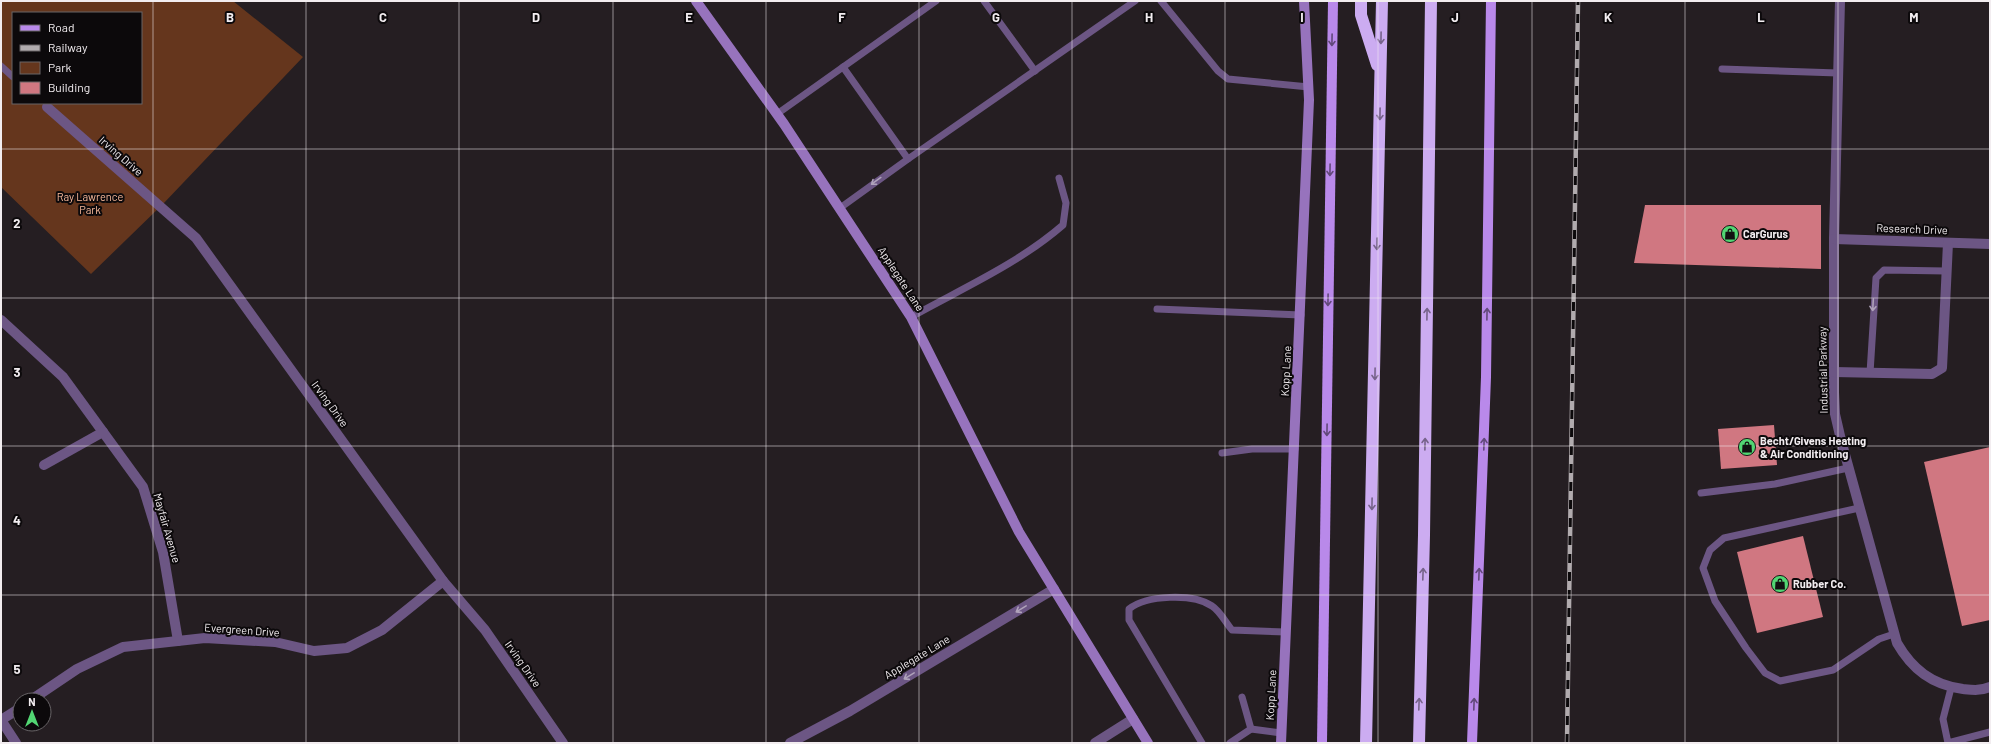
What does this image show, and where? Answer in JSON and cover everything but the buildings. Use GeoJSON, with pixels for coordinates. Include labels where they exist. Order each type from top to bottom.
{"type":"FeatureCollection","features":[{"type":"Feature","properties":{"kind":"highway"},"geometry":{"type":"LineString","coordinates":[[1361,1],[1361,15],[1380,75]]}},
{"type":"Feature","properties":{"kind":"highway"},"geometry":{"type":"LineString","coordinates":[[1366,743],[1382,1]]}},
{"type":"Feature","properties":{"kind":"highway"},"geometry":{"type":"LineString","coordinates":[[1418,743],[1424,535],[1431,1]]}},
{"type":"Feature","properties":{"kind":"highway"},"geometry":{"type":"LineString","coordinates":[[1431,22],[1439,1]]}},
{"type":"Feature","properties":{"kind":"main road"},"geometry":{"type":"LineString","coordinates":[[1322,743],[1333,1]]}},
{"type":"Feature","properties":{"kind":"main road"},"geometry":{"type":"LineString","coordinates":[[1472,743],[1486,377],[1491,1]]}},
{"type":"Feature","properties":{"kind":"street","name":"Applegate Lane"},"geometry":{"type":"LineString","coordinates":[[696,1],[777,114],[911,317],[1019,532],[1148,743]]}},
{"type":"Feature","properties":{"kind":"street","name":"Kopp Lane"},"geometry":{"type":"LineString","coordinates":[[1281,738],[1301,315],[1309,87],[1304,1]]}},
{"type":"Feature","properties":{"kind":"street","name":"Industrial Parkway"},"geometry":{"type":"LineString","coordinates":[[1840,1],[1834,239],[1835,414],[1848,468],[1897,643],[1907,660],[1933,681],[1951,688],[1980,691],[1990,687]]}},
{"type":"Feature","properties":{"kind":"street","name":"Irving Drive"},"geometry":{"type":"LineString","coordinates":[[45,105],[196,238],[443,581],[485,630],[563,743]]}},
{"type":"Feature","properties":{"kind":"street","name":"Research Drive"},"geometry":{"type":"LineString","coordinates":[[1834,239],[1990,244]]}},
{"type":"Feature","properties":{"kind":"street"},"geometry":{"type":"LineString","coordinates":[[1834,372],[1932,374],[1942,368],[1948,242]]}},
{"type":"Feature","properties":{"kind":"street","name":"Mayfair Avenue"},"geometry":{"type":"LineString","coordinates":[[1,320],[63,377],[143,487],[163,552],[178,641]]}},
{"type":"Feature","properties":{"kind":"street"},"geometry":{"type":"LineString","coordinates":[[44,465],[103,432]]}},
{"type":"Feature","properties":{"kind":"street","name":"Evergreen Drive"},"geometry":{"type":"LineString","coordinates":[[43,692],[76,669],[124,648],[205,638],[275,642],[314,651],[347,648],[382,630],[443,581]]}},
{"type":"Feature","properties":{"kind":"street","name":"Applegate Lane"},"geometry":{"type":"LineString","coordinates":[[790,743],[850,711],[1054,589]]}},
{"type":"Feature","properties":{"kind":"street"},"geometry":{"type":"LineString","coordinates":[[12,713],[1,720],[16,743]]}},
{"type":"Feature","properties":{"kind":"street"},"geometry":{"type":"LineString","coordinates":[[1095,743],[1133,719]]}},
{"type":"Feature","properties":{"kind":"lane"},"geometry":{"type":"LineString","coordinates":[[777,114],[936,1]]}},
{"type":"Feature","properties":{"kind":"lane"},"geometry":{"type":"LineString","coordinates":[[984,1],[1035,71]]}},
{"type":"Feature","properties":{"kind":"lane"},"geometry":{"type":"LineString","coordinates":[[840,208],[1135,1]]}},
{"type":"Feature","properties":{"kind":"lane"},"geometry":{"type":"LineString","coordinates":[[1161,1],[1218,71],[1228,79],[1309,87]]}},
{"type":"Feature","properties":{"kind":"lane"},"geometry":{"type":"LineString","coordinates":[[1,66],[12,76]]}},
{"type":"Feature","properties":{"kind":"lane"},"geometry":{"type":"LineString","coordinates":[[843,67],[908,159]]}},
{"type":"Feature","properties":{"kind":"lane"},"geometry":{"type":"LineString","coordinates":[[1722,69],[1838,73]]}},
{"type":"Feature","properties":{"kind":"lane"},"geometry":{"type":"LineString","coordinates":[[911,317],[966,287],[983,280],[1042,243],[1063,225],[1066,203],[1059,178]]}},
{"type":"Feature","properties":{"kind":"lane"},"geometry":{"type":"LineString","coordinates":[[1870,373],[1876,278],[1884,270],[1946,271]]}},
{"type":"Feature","properties":{"kind":"lane"},"geometry":{"type":"LineString","coordinates":[[1157,309],[1301,315]]}},
{"type":"Feature","properties":{"kind":"lane"},"geometry":{"type":"LineString","coordinates":[[1222,453],[1252,449],[1294,449]]}},
{"type":"Feature","properties":{"kind":"lane"},"geometry":{"type":"LineString","coordinates":[[1701,493],[1775,484],[1848,468]]}},
{"type":"Feature","properties":{"kind":"lane"},"geometry":{"type":"LineString","coordinates":[[1859,508],[1744,532],[1724,538],[1710,550],[1703,568],[1715,601],[1746,648],[1765,673],[1780,680],[1833,670],[1879,639],[1894,634]]}},
{"type":"Feature","properties":{"kind":"lane"},"geometry":{"type":"LineString","coordinates":[[1202,743],[1129,620],[1129,609],[1136,603],[1179,596],[1199,599],[1214,606],[1232,630],[1286,632]]}},
{"type":"Feature","properties":{"kind":"lane"},"geometry":{"type":"LineString","coordinates":[[1951,688],[1943,719],[1947,743],[1990,732]]}},
{"type":"Feature","properties":{"kind":"lane"},"geometry":{"type":"LineString","coordinates":[[1242,697],[1251,729]]}},
{"type":"Feature","properties":{"kind":"lane"},"geometry":{"type":"LineString","coordinates":[[1251,729],[1281,738]]}},
{"type":"Feature","properties":{"kind":"lane"},"geometry":{"type":"LineString","coordinates":[[1230,743],[1251,729]]}},
{"type":"Feature","properties":{"kind":"green space","name":"Ray Lawrence Park"},"geometry":{"type":"Polygon","coordinates":[[[1,1],[233,1],[303,57],[163,204],[91,274],[1,187],[1,1]]]}},
{"type":"Feature","properties":{"kind":"railway"},"geometry":{"type":"LineString","coordinates":[[1567,743],[1578,1]]}},
{"type":"Feature","properties":{"kind":"place","name":"CarGurus"},"geometry":{"type":"Point","coordinates":[1730,234]}},
{"type":"Feature","properties":{"kind":"place","name":"Becht/Givens Heating & Air Conditioning"},"geometry":{"type":"Point","coordinates":[1747,447]}},
{"type":"Feature","properties":{"kind":"place","name":"Rubber Co."},"geometry":{"type":"Point","coordinates":[1780,584]}}]}
